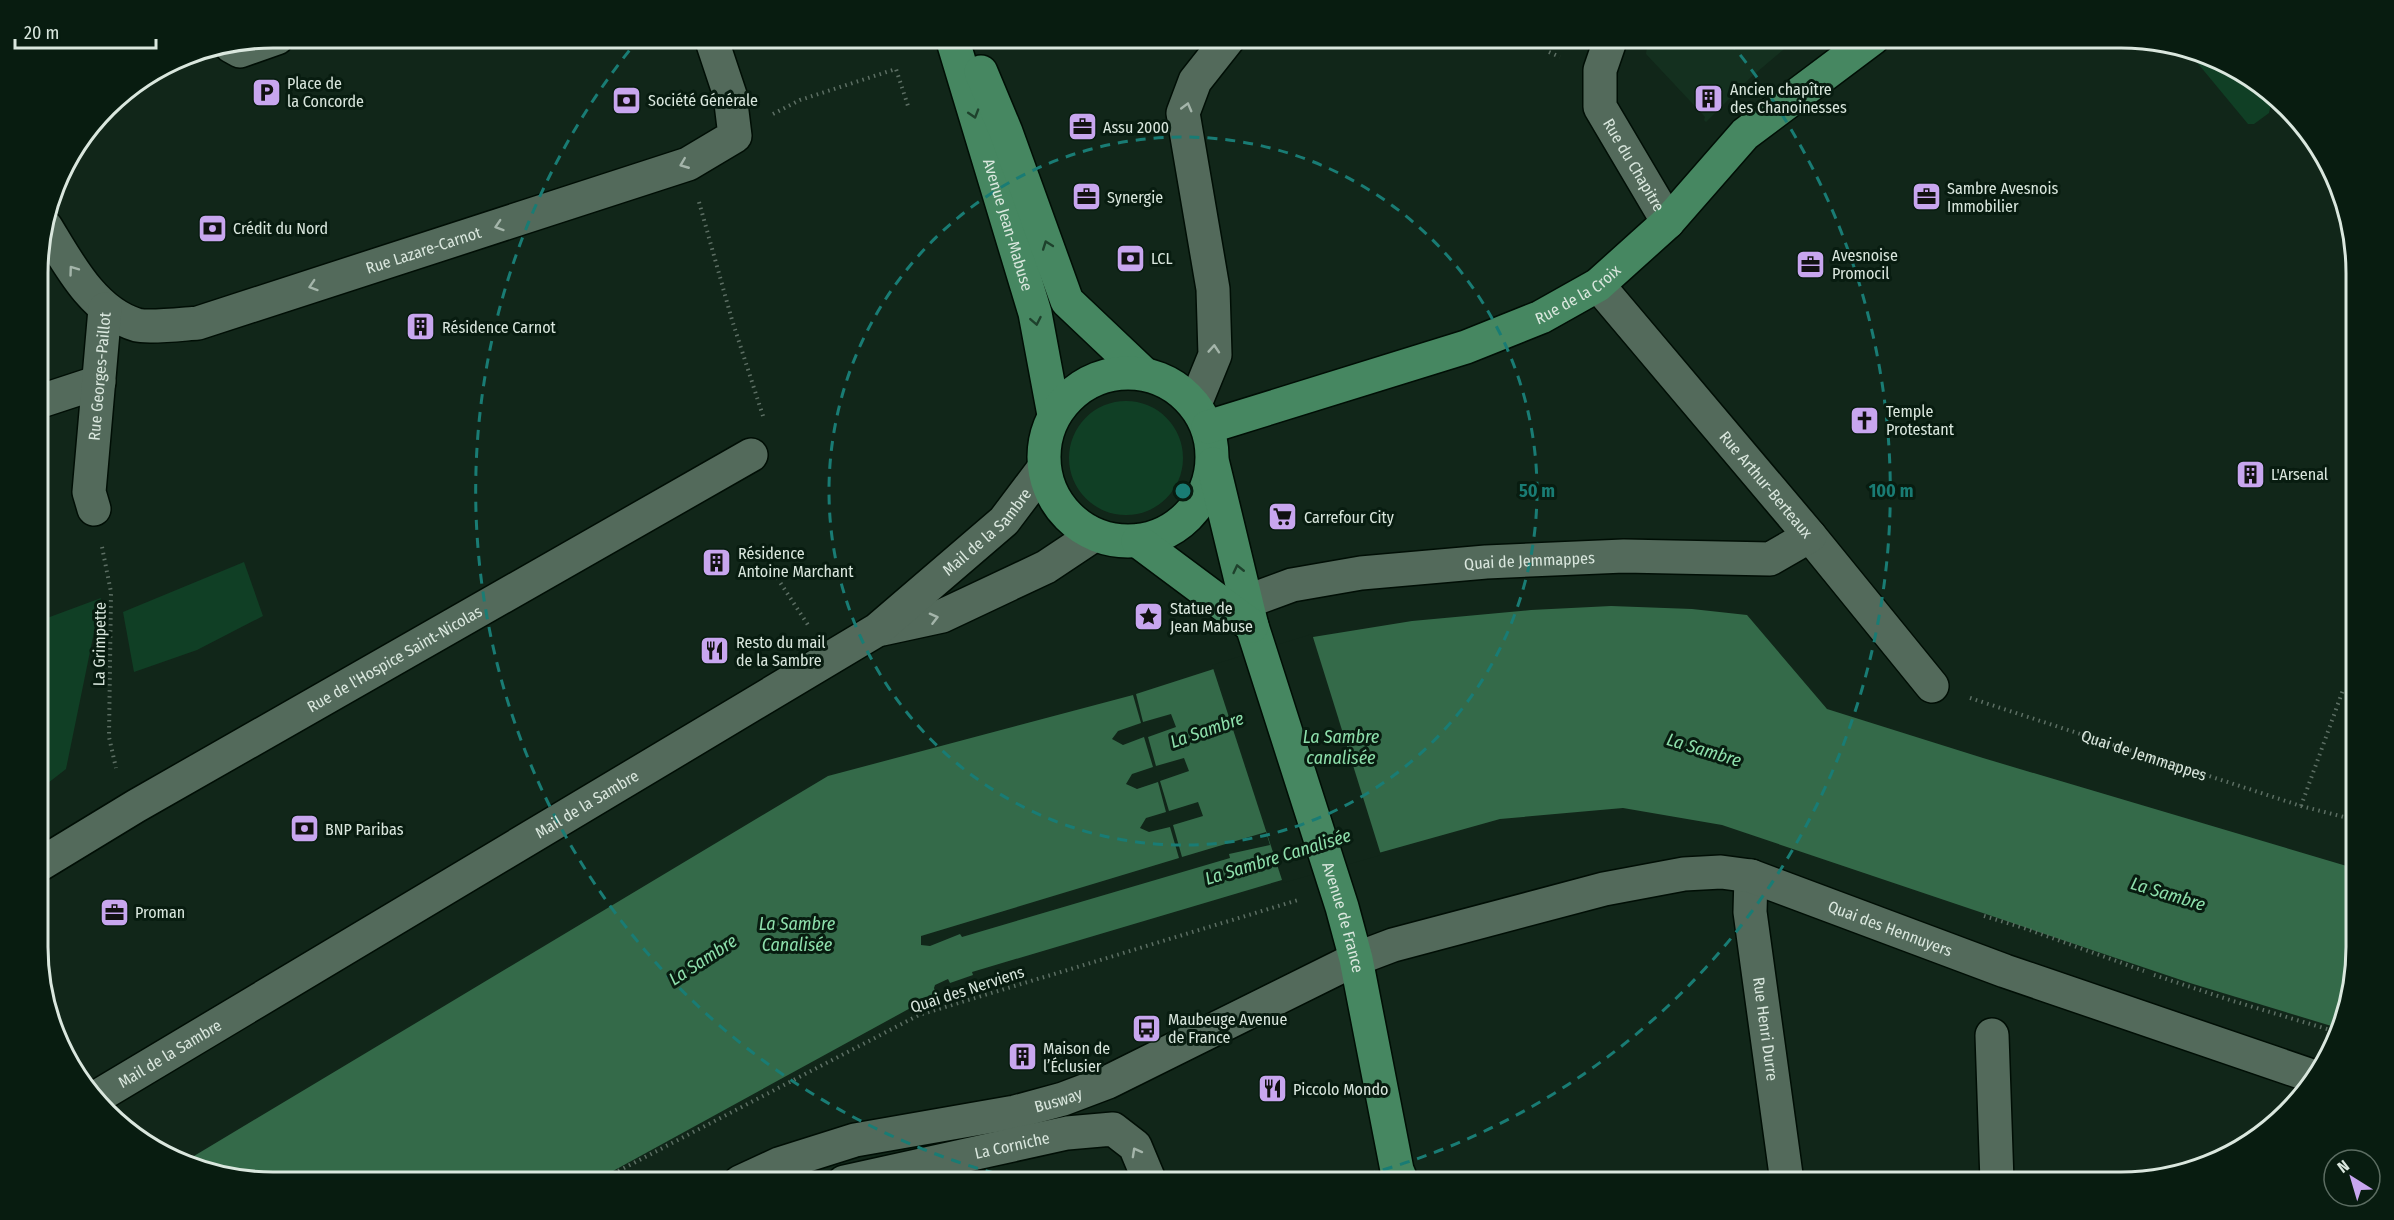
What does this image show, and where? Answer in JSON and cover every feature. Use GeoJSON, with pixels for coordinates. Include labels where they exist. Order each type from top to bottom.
{"type":"FeatureCollection","features":[{"type":"Feature","properties":{"kind":"main road","name":"Avenue Jean-Mabuse"},"geometry":{"type":"LineString","coordinates":[[955,48],[1035,313],[1054,415]]}},
{"type":"Feature","properties":{"kind":"main road"},"geometry":{"type":"LineString","coordinates":[[970,48],[1006,132],[1067,301],[1143,373]]}},
{"type":"Feature","properties":{"kind":"main road","name":"Rue de la Croix"},"geometry":{"type":"LineString","coordinates":[[1202,415],[1466,347],[1542,317],[1598,285],[1668,222],[1745,134],[1860,48]]}},
{"type":"Feature","properties":{"kind":"main road"},"geometry":{"type":"LineString","coordinates":[[1117,373],[1143,373],[1162,379],[1180,389],[1202,415],[1213,446],[1213,464],[1206,492],[1190,516],[1166,533],[1138,542],[1116,541],[1094,535],[1070,519],[1052,496],[1044,468],[1044,441],[1054,415],[1070,395],[1092,381],[1117,373]]}},
{"type":"Feature","properties":{"kind":"main road","name":"Avenue de France"},"geometry":{"type":"LineString","coordinates":[[1213,464],[1251,622],[1356,959],[1398,1172]]}},
{"type":"Feature","properties":{"kind":"main road"},"geometry":{"type":"LineString","coordinates":[[1138,542],[1251,622]]}},
{"type":"Feature","properties":{"kind":"street","name":"Rue Lazare-Carnot"},"geometry":{"type":"LineString","coordinates":[[105,309],[138,325],[198,323],[688,164],[735,135],[730,95],[714,48]]}},
{"type":"Feature","properties":{"kind":"street"},"geometry":{"type":"LineString","coordinates":[[1202,415],[1215,355],[1213,289],[1190,165],[1184,113],[1195,81],[1221,48]]}},
{"type":"Feature","properties":{"kind":"street","name":"Rue du Chapitre"},"geometry":{"type":"LineString","coordinates":[[1608,48],[1600,70],[1600,107],[1668,222]]}},
{"type":"Feature","properties":{"kind":"street","name":"Rue Georges-Paillot"},"geometry":{"type":"LineString","coordinates":[[51,235],[73,271],[105,309],[89,492],[94,509]]}},
{"type":"Feature","properties":{"kind":"street","name":"Rue Arthur-Berteaux"},"geometry":{"type":"LineString","coordinates":[[1598,285],[1810,536],[1932,686]]}},
{"type":"Feature","properties":{"kind":"street"},"geometry":{"type":"LineString","coordinates":[[48,399],[99,382]]}},
{"type":"Feature","properties":{"kind":"street","name":"Rue de l'Hospice Saint-Nicolas"},"geometry":{"type":"LineString","coordinates":[[48,860],[136,806],[751,455]]}},
{"type":"Feature","properties":{"kind":"street","name":"Mail de la Sambre"},"geometry":{"type":"LineString","coordinates":[[103,1093],[877,630],[1004,521],[1044,468]]}},
{"type":"Feature","properties":{"kind":"street"},"geometry":{"type":"LineString","coordinates":[[877,630],[942,616],[1046,567],[1094,535]]}},
{"type":"Feature","properties":{"kind":"street","name":"Quai de Jemmappes"},"geometry":{"type":"LineString","coordinates":[[1251,622],[1292,585],[1338,577],[1486,562],[1624,556],[1770,559],[1810,536]]}},
{"type":"Feature","properties":{"kind":"street","name":"Quai des Hennuyers"},"geometry":{"type":"LineString","coordinates":[[1456,928],[1604,889],[1684,874],[1721,872],[1751,876],[2005,971],[2307,1074]]}},
{"type":"Feature","properties":{"kind":"street","name":"Rue Henri Durre"},"geometry":{"type":"LineString","coordinates":[[1751,876],[1750,912],[1786,1172]]}},
{"type":"Feature","properties":{"kind":"street","name":"Busway"},"geometry":{"type":"LineString","coordinates":[[762,1172],[779,1164],[855,1140],[1015,1112],[1063,1099],[1108,1082],[1356,959],[1393,945],[1456,928]]}},
{"type":"Feature","properties":{"kind":"street"},"geometry":{"type":"LineString","coordinates":[[1992,1035],[1997,1172]]}},
{"type":"Feature","properties":{"kind":"street","name":"La Corniche"},"geometry":{"type":"LineString","coordinates":[[890,1172],[1067,1133],[1113,1129],[1135,1146],[1146,1172]]}},
{"type":"Feature","properties":{"kind":"path"},"geometry":{"type":"LineString","coordinates":[[800,100],[896,69],[908,106]]}},
{"type":"Feature","properties":{"kind":"path"},"geometry":{"type":"LineString","coordinates":[[688,164],[732,320],[770,438],[751,455]]}},
{"type":"Feature","properties":{"kind":"path","name":"La Grimpette"},"geometry":{"type":"LineString","coordinates":[[103,552],[111,592],[109,737]]}},
{"type":"Feature","properties":{"kind":"path"},"geometry":{"type":"LineString","coordinates":[[774,573],[829,659]]}},
{"type":"Feature","properties":{"kind":"path","name":"Quai de Jemmappes"},"geometry":{"type":"LineString","coordinates":[[1932,686],[2332,816],[2346,818]]}},
{"type":"Feature","properties":{"kind":"path"},"geometry":{"type":"LineString","coordinates":[[2301,806],[2343,690]]}},
{"type":"Feature","properties":{"kind":"path","name":"Quai des Nerviens"},"geometry":{"type":"LineString","coordinates":[[616,1172],[919,1014],[1336,889]]}},
{"type":"Feature","properties":{"kind":"path"},"geometry":{"type":"LineString","coordinates":[[2027,929],[2233,1001],[2330,1030]]}},
{"type":"Feature","properties":{"kind":"shaded area","name":"Ancien chapître des Chanoinesses"},"geometry":{"type":"Polygon","coordinates":[[[1647,48],[1785,48],[1750,78],[1706,122],[1705,117],[1646,54],[1647,48]]]}},
{"type":"Feature","properties":{"kind":"shaded area"},"geometry":{"type":"Polygon","coordinates":[[[2196,61],[2234,78],[2271,106],[2269,113],[2254,124],[2248,124],[2196,61]]]}},
{"type":"Feature","properties":{"kind":"shaded area"},"geometry":{"type":"Polygon","coordinates":[[[1126,401],[1148,405],[1166,418],[1179,436],[1183,458],[1179,480],[1166,498],[1148,511],[1126,515],[1104,511],[1086,498],[1073,480],[1069,458],[1073,436],[1086,418],[1104,405],[1126,401]]]}},
{"type":"Feature","properties":{"kind":"shaded area"},"geometry":{"type":"Polygon","coordinates":[[[244,562],[263,616],[197,650],[134,672],[123,612],[244,562]]]}},
{"type":"Feature","properties":{"kind":"shaded area"},"geometry":{"type":"Polygon","coordinates":[[[101,598],[66,769],[48,783],[48,618],[101,598]]]}},
{"type":"Feature","properties":{"kind":"water"},"geometry":{"type":"Polygon","coordinates":[[[1611,606],[1692,609],[1747,615],[1827,709],[2346,866],[2346,962],[2342,991],[2331,1026],[2190,983],[1722,825],[1623,808],[1500,819],[1282,880],[972,972],[973,975],[950,983],[948,979],[935,985],[936,994],[611,1172],[258,1172],[229,1168],[192,1157],[828,776],[1133,695],[1141,723],[1118,731],[1112,739],[1123,745],[1144,737],[1153,767],[1132,774],[1126,784],[1137,789],[1158,782],[1166,812],[1146,818],[1140,828],[1149,832],[1170,827],[1179,858],[921,936],[921,945],[930,946],[960,934],[962,937],[1230,858],[1229,854],[1270,845],[1266,832],[1182,857],[1173,825],[1203,816],[1198,802],[1169,811],[1160,781],[1189,771],[1184,758],[1156,766],[1148,737],[1176,727],[1171,714],[1143,722],[1136,694],[1313,637],[1412,621],[1531,610],[1611,606]]]}},
{"type":"Feature","properties":{"kind":"pier"},"geometry":{"type":"Polygon","coordinates":[[[1312,634],[1381,855],[1283,883],[1212,665],[1312,634]]]}},
{"type":"Feature","properties":{"kind":"place","name":"Place de la Concorde"},"geometry":{"type":"Point","coordinates":[266,92]}},
{"type":"Feature","properties":{"kind":"place","name":"Ancien chapître des Chanoinesses"},"geometry":{"type":"Point","coordinates":[1709,98]}},
{"type":"Feature","properties":{"kind":"place","name":"Société Générale"},"geometry":{"type":"Point","coordinates":[627,100]}},
{"type":"Feature","properties":{"kind":"place","name":"Assu 2000"},"geometry":{"type":"Point","coordinates":[1082,127]}},
{"type":"Feature","properties":{"kind":"place","name":"Synergie"},"geometry":{"type":"Point","coordinates":[1086,197]}},
{"type":"Feature","properties":{"kind":"place","name":"Sambre Avesnois Immobilier"},"geometry":{"type":"Point","coordinates":[1926,197]}},
{"type":"Feature","properties":{"kind":"place","name":"Crédit du Nord"},"geometry":{"type":"Point","coordinates":[212,228]}},
{"type":"Feature","properties":{"kind":"place","name":"LCL"},"geometry":{"type":"Point","coordinates":[1130,258]}},
{"type":"Feature","properties":{"kind":"place","name":"Avesnoise Promocil"},"geometry":{"type":"Point","coordinates":[1811,264]}},
{"type":"Feature","properties":{"kind":"place","name":"Résidence Carnot"},"geometry":{"type":"Point","coordinates":[421,327]}},
{"type":"Feature","properties":{"kind":"place","name":"Temple Protestant"},"geometry":{"type":"Point","coordinates":[1865,420]}},
{"type":"Feature","properties":{"kind":"place","name":"L'Arsenal"},"geometry":{"type":"Point","coordinates":[2250,474]}},
{"type":"Feature","properties":{"kind":"place","name":"Carrefour City"},"geometry":{"type":"Point","coordinates":[1283,517]}},
{"type":"Feature","properties":{"kind":"place","name":"Résidence Antoine Marchant"},"geometry":{"type":"Point","coordinates":[717,562]}},
{"type":"Feature","properties":{"kind":"place","name":"Statue de Jean Mabuse"},"geometry":{"type":"Point","coordinates":[1149,617]}},
{"type":"Feature","properties":{"kind":"place","name":"Resto du mail de la Sambre"},"geometry":{"type":"Point","coordinates":[715,651]}},
{"type":"Feature","properties":{"kind":"place","name":"BNP Paribas"},"geometry":{"type":"Point","coordinates":[304,829]}},
{"type":"Feature","properties":{"kind":"place","name":"Proman"},"geometry":{"type":"Point","coordinates":[114,912]}},
{"type":"Feature","properties":{"kind":"place","name":"Maubeuge Avenue de France"},"geometry":{"type":"Point","coordinates":[1147,1028]}},
{"type":"Feature","properties":{"kind":"place","name":"Maison de l’Éclusier"},"geometry":{"type":"Point","coordinates":[1022,1057]}},
{"type":"Feature","properties":{"kind":"place","name":"Piccolo Mondo"},"geometry":{"type":"Point","coordinates":[1272,1089]}},
{"type":"Feature","properties":{"kind":"water label","name":"La Sambre"},"geometry":{"type":"Point","coordinates":[1207,730]}},
{"type":"Feature","properties":{"kind":"water label","name":"La Sambre canalisée"},"geometry":{"type":"Point","coordinates":[1341,747]}},
{"type":"Feature","properties":{"kind":"water label","name":"La Sambre"},"geometry":{"type":"Point","coordinates":[1704,750]}},
{"type":"Feature","properties":{"kind":"water label","name":"La Sambre Canalisée"},"geometry":{"type":"Point","coordinates":[1278,857]}},
{"type":"Feature","properties":{"kind":"water label","name":"La Sambre"},"geometry":{"type":"Point","coordinates":[2168,894]}},
{"type":"Feature","properties":{"kind":"water label","name":"La Sambre Canalisée"},"geometry":{"type":"Point","coordinates":[797,934]}},
{"type":"Feature","properties":{"kind":"water label","name":"La Sambre"},"geometry":{"type":"Point","coordinates":[703,960]}}]}
